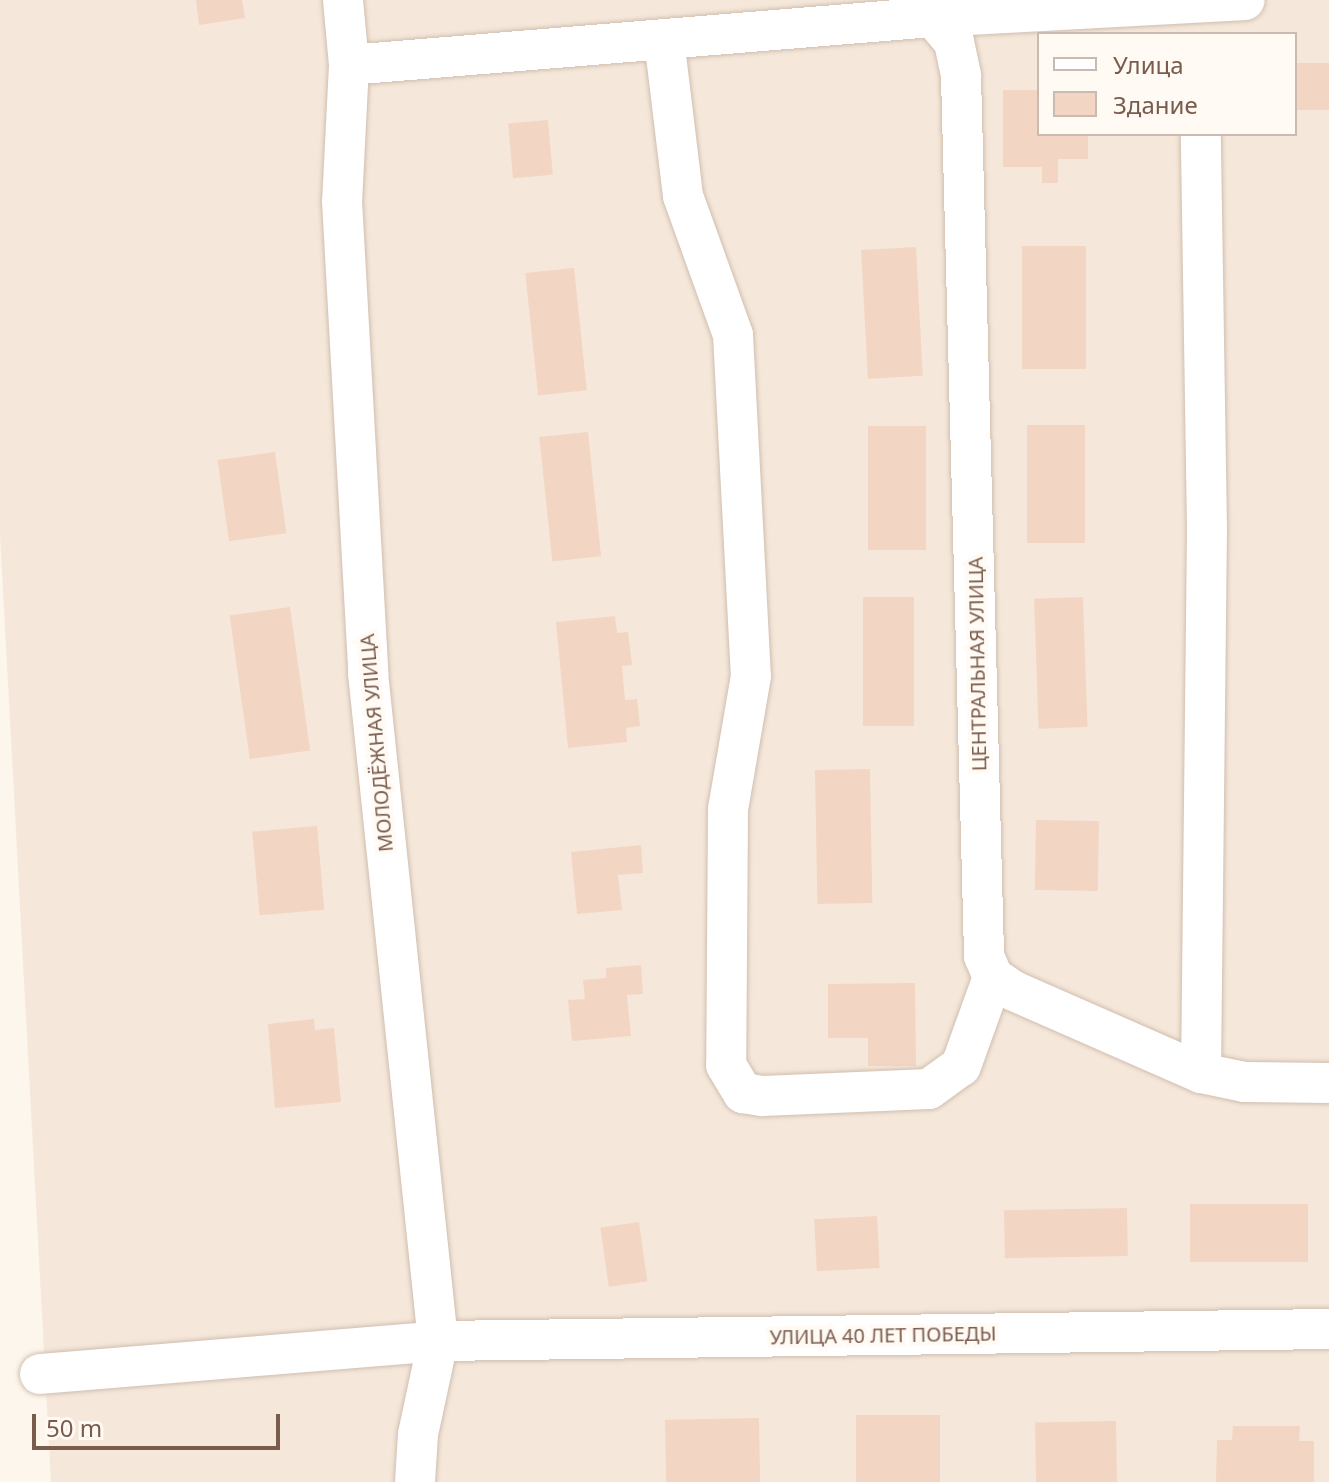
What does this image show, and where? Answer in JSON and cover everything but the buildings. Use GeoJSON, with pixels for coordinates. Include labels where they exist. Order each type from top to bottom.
{"type":"FeatureCollection","features":[{"type":"Feature","properties":{"kind":"street","name":"МОЛОДЁЖНАЯ УЛИЦА"},"geometry":{"type":"LineString","coordinates":[[343,0],[349,65],[342,201],[368,673],[438,1341],[418,1434],[415,1482]]}},
{"type":"Feature","properties":{"kind":"street"},"geometry":{"type":"LineString","coordinates":[[349,65],[664,39],[932,9],[1200,18],[1245,0]]}},
{"type":"Feature","properties":{"kind":"street","name":"ЦЕНТРАЛЬНАЯ УЛИЦА"},"geometry":{"type":"LineString","coordinates":[[932,9],[954,42],[961,76],[984,956],[993,977]]}},
{"type":"Feature","properties":{"kind":"street"},"geometry":{"type":"LineString","coordinates":[[664,39],[683,196],[733,335],[751,676],[728,809],[726,1065],[743,1093],[763,1096],[929,1089],[961,1066],[993,977],[1014,991],[1201,1073],[1245,1082],[1329,1083]]}},
{"type":"Feature","properties":{"kind":"street"},"geometry":{"type":"LineString","coordinates":[[1201,136],[1207,530],[1201,1073]]}},
{"type":"Feature","properties":{"kind":"street","name":"УЛИЦА 40 ЛЕТ ПОБЕДЫ"},"geometry":{"type":"LineString","coordinates":[[40,1374],[438,1341],[1329,1329]]}},
{"type":"Feature","properties":{"kind":"shaded area"},"geometry":{"type":"Polygon","coordinates":[[[0,0],[1329,0],[1329,1482],[51,1482],[0,535],[0,0]]]}}]}
